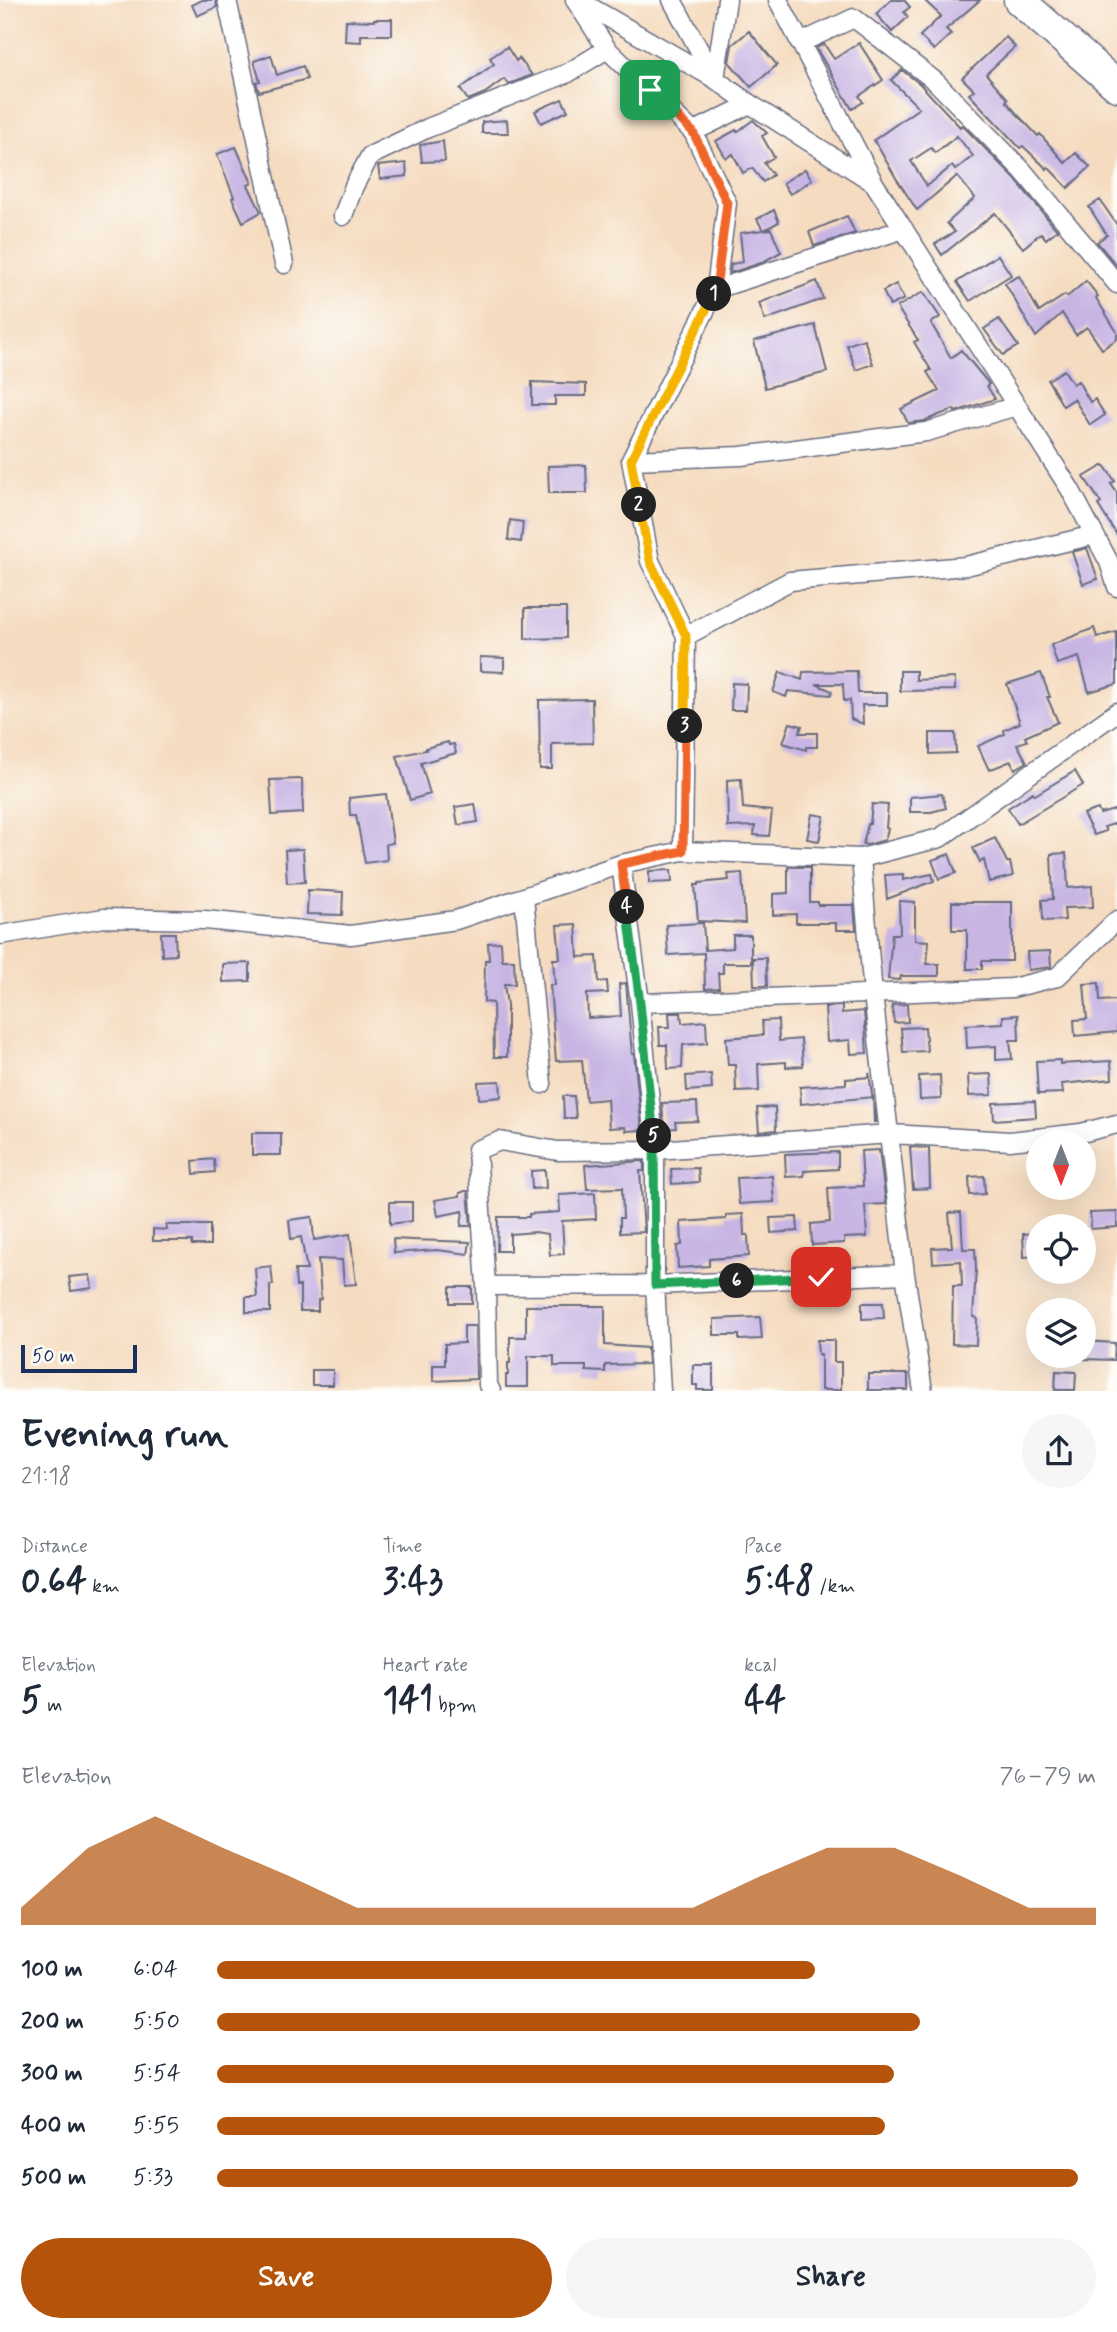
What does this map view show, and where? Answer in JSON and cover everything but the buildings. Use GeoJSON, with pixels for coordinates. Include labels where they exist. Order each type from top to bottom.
{"type":"FeatureCollection","features":[{"type":"Feature","properties":{"kind":"highway"},"geometry":{"type":"LineString","coordinates":[[1018,0],[1117,86]]}},
{"type":"Feature","properties":{"kind":"street"},"geometry":{"type":"LineString","coordinates":[[227,0],[284,264]]}},
{"type":"Feature","properties":{"kind":"street"},"geometry":{"type":"LineString","coordinates":[[577,0],[607,49],[693,132],[727,203],[716,289],[631,460],[650,561],[686,636],[683,851]]}},
{"type":"Feature","properties":{"kind":"street"},"geometry":{"type":"LineString","coordinates":[[577,0],[715,79],[874,183]]}},
{"type":"Feature","properties":{"kind":"street"},"geometry":{"type":"LineString","coordinates":[[672,0],[715,79]]}},
{"type":"Feature","properties":{"kind":"street"},"geometry":{"type":"LineString","coordinates":[[715,79],[727,0]]}},
{"type":"Feature","properties":{"kind":"street"},"geometry":{"type":"LineString","coordinates":[[778,0],[874,183],[1070,489],[1094,535],[1113,561],[1117,587]]}},
{"type":"Feature","properties":{"kind":"street"},"geometry":{"type":"LineString","coordinates":[[800,43],[854,18],[935,81],[1023,171],[1117,284]]}},
{"type":"Feature","properties":{"kind":"street"},"geometry":{"type":"LineString","coordinates":[[342,216],[370,156],[428,128],[568,73],[607,49]]}},
{"type":"Feature","properties":{"kind":"street"},"geometry":{"type":"LineString","coordinates":[[693,132],[750,104]]}},
{"type":"Feature","properties":{"kind":"street"},"geometry":{"type":"LineString","coordinates":[[716,289],[904,229]]}},
{"type":"Feature","properties":{"kind":"street"},"geometry":{"type":"LineString","coordinates":[[631,460],[741,456],[926,432],[1017,407]]}},
{"type":"Feature","properties":{"kind":"street"},"geometry":{"type":"LineString","coordinates":[[686,636],[790,581],[966,566],[1094,535]]}},
{"type":"Feature","properties":{"kind":"street"},"geometry":{"type":"LineString","coordinates":[[0,935],[104,918],[205,920],[351,935],[456,920],[621,864],[683,851],[861,858],[940,838],[1117,712]]}},
{"type":"Feature","properties":{"kind":"street"},"geometry":{"type":"LineString","coordinates":[[861,858],[873,994],[905,1274],[923,1391]]}},
{"type":"Feature","properties":{"kind":"street"},"geometry":{"type":"LineString","coordinates":[[621,864],[640,1003],[655,1150],[655,1285],[660,1391]]}},
{"type":"Feature","properties":{"kind":"street"},"geometry":{"type":"LineString","coordinates":[[524,897],[541,1084]]}},
{"type":"Feature","properties":{"kind":"street"},"geometry":{"type":"LineString","coordinates":[[640,1003],[1013,988],[1057,977],[1117,920]]}},
{"type":"Feature","properties":{"kind":"street"},"geometry":{"type":"LineString","coordinates":[[491,1391],[488,1385],[486,1286],[477,1150],[500,1141],[558,1151],[655,1150],[891,1134],[1010,1141],[1081,1133],[1117,1124]]}},
{"type":"Feature","properties":{"kind":"street"},"geometry":{"type":"LineString","coordinates":[[486,1286],[655,1285],[905,1274]]}},
{"type":"Feature","properties":{"kind":"route"},"geometry":{"type":"LineString","coordinates":[[650,90],[693,132],[727,203],[716,289],[631,460],[650,561],[686,636],[683,851],[621,864],[640,1003],[655,1150],[655,1285],[821,1277]]}}]}
